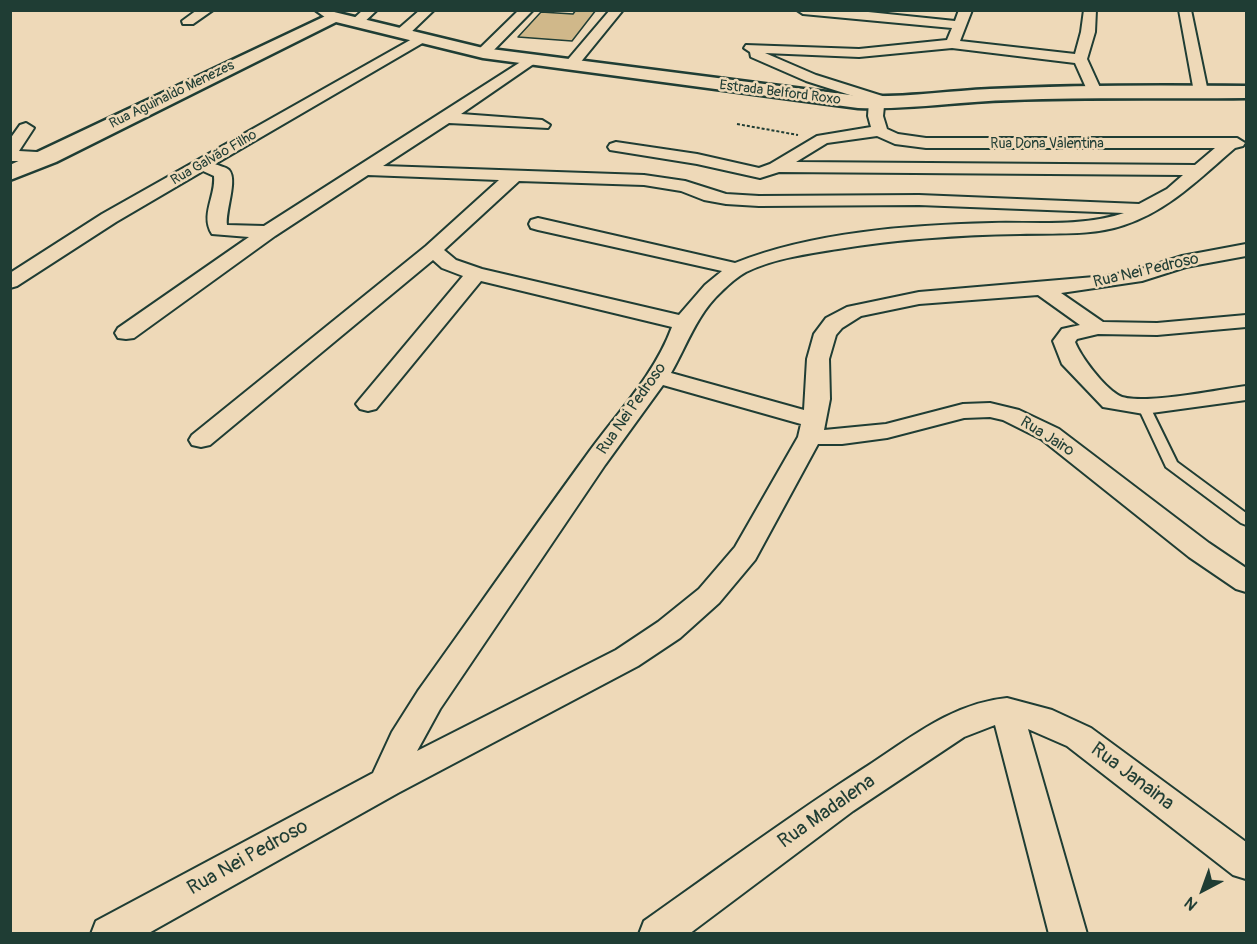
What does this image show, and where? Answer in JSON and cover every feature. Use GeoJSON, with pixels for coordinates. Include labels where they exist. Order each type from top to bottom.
{"type":"FeatureCollection","features":[{"type":"Feature","properties":{"kind":"street"},"geometry":{"type":"LineString","coordinates":[[188,21],[207,10]]}},
{"type":"Feature","properties":{"kind":"street"},"geometry":{"type":"LineString","coordinates":[[402,33],[428,10]]}},
{"type":"Feature","properties":{"kind":"street"},"geometry":{"type":"LineString","coordinates":[[483,53],[527,10]]}},
{"type":"Feature","properties":{"kind":"street"},"geometry":{"type":"LineString","coordinates":[[570,66],[617,10]]}},
{"type":"Feature","properties":{"kind":"street"},"geometry":{"type":"LineString","coordinates":[[803,10],[961,26]]}},
{"type":"Feature","properties":{"kind":"street"},"geometry":{"type":"LineString","coordinates":[[952,44],[966,10]]}},
{"type":"Feature","properties":{"kind":"street"},"geometry":{"type":"LineString","coordinates":[[1090,10],[1088,32],[1080,59],[1095,92]]}},
{"type":"Feature","properties":{"kind":"street"},"geometry":{"type":"LineString","coordinates":[[1185,10],[1201,92]]}},
{"type":"Feature","properties":{"kind":"street","name":"Estrada Belford Roxo"},"geometry":{"type":"LineString","coordinates":[[327,14],[364,16],[402,33],[483,53],[570,66],[883,103],[979,95],[1246,92]]}},
{"type":"Feature","properties":{"kind":"street","name":"Rua Aguinaldo Menezes"},"geometry":{"type":"LineString","coordinates":[[10,173],[48,157],[327,14]]}},
{"type":"Feature","properties":{"kind":"street","name":"Rua Galvão Filho"},"geometry":{"type":"LineString","coordinates":[[10,282],[110,218],[421,38]]}},
{"type":"Feature","properties":{"kind":"street"},"geometry":{"type":"LineString","coordinates":[[710,196],[768,170],[823,140],[879,131],[874,119],[883,103],[811,78],[754,53],[751,48],[859,53],[952,44],[1080,59]]}},
{"type":"Feature","properties":{"kind":"street"},"geometry":{"type":"LineString","coordinates":[[126,333],[268,232],[446,118],[530,60]]}},
{"type":"Feature","properties":{"kind":"street"},"geometry":{"type":"LineString","coordinates":[[446,118],[542,125]]}},
{"type":"Feature","properties":{"kind":"street"},"geometry":{"type":"LineString","coordinates":[[26,128],[10,154],[48,157]]}},
{"type":"Feature","properties":{"kind":"street","name":"Rua Dona Valentina"},"geometry":{"type":"LineString","coordinates":[[879,131],[888,136],[926,143],[1239,143]]}},
{"type":"Feature","properties":{"kind":"street","name":"Rua Nei Pedroso"},"geometry":{"type":"LineString","coordinates":[[386,783],[404,742],[429,700],[627,416],[658,376],[677,343],[684,323],[712,289],[737,269],[769,256],[832,243],[947,230],[1091,226],[1116,222],[1130,218],[1173,193],[1239,143]]}},
{"type":"Feature","properties":{"kind":"street"},"geometry":{"type":"LineString","coordinates":[[616,147],[768,170],[1201,170]]}},
{"type":"Feature","properties":{"kind":"street"},"geometry":{"type":"LineString","coordinates":[[203,165],[222,173],[225,182],[216,216],[219,230],[219,267]]}},
{"type":"Feature","properties":{"kind":"street"},"geometry":{"type":"LineString","coordinates":[[365,170],[666,182],[685,186],[710,196],[759,201],[919,200],[1144,208]]}},
{"type":"Feature","properties":{"kind":"street"},"geometry":{"type":"LineString","coordinates":[[201,440],[433,250],[514,176]]}},
{"type":"Feature","properties":{"kind":"street"},"geometry":{"type":"LineString","coordinates":[[538,224],[737,269]]}},
{"type":"Feature","properties":{"kind":"street"},"geometry":{"type":"LineString","coordinates":[[219,230],[268,232]]}},
{"type":"Feature","properties":{"kind":"street"},"geometry":{"type":"LineString","coordinates":[[433,250],[449,264],[476,274],[684,323]]}},
{"type":"Feature","properties":{"kind":"street","name":"Rua Nei Pedroso"},"geometry":{"type":"LineString","coordinates":[[110,933],[386,783],[627,658],[669,630],[709,596],[745,553],[812,428],[818,399],[818,359],[825,334],[834,323],[854,311],[919,298],[1042,290],[1106,282],[1142,275],[1182,262],[1246,250]]}},
{"type":"Feature","properties":{"kind":"street"},"geometry":{"type":"LineString","coordinates":[[368,404],[476,274]]}},
{"type":"Feature","properties":{"kind":"street"},"geometry":{"type":"LineString","coordinates":[[1042,290],[1098,328]]}},
{"type":"Feature","properties":{"kind":"street"},"geometry":{"type":"LineString","coordinates":[[1246,321],[1157,329],[1098,328],[1078,331],[1066,337],[1065,348],[1070,359],[1111,402],[1144,407],[1246,393]]}},
{"type":"Feature","properties":{"kind":"street","name":"Rua Jairo"},"geometry":{"type":"LineString","coordinates":[[658,376],[842,437],[887,431],[963,411],[990,410],[1011,415],[1050,434],[1198,550],[1246,582]]}},
{"type":"Feature","properties":{"kind":"street"},"geometry":{"type":"LineString","coordinates":[[1007,711],[1068,933]]}},
{"type":"Feature","properties":{"kind":"street","name":"Rua Janaina"},"geometry":{"type":"LineString","coordinates":[[1007,711],[1041,719],[1079,737],[1246,863]]}},
{"type":"Feature","properties":{"kind":"street","name":"Rua Madalena"},"geometry":{"type":"LineString","coordinates":[[658,933],[841,801],[952,728],[984,713],[1007,711]]}},
{"type":"Feature","properties":{"kind":"lane"},"geometry":{"type":"LineString","coordinates":[[1144,407],[1171,464],[1246,520]]}},
{"type":"Feature","properties":{"kind":"path"},"geometry":{"type":"LineString","coordinates":[[737,124],[823,140]]}},
{"type":"Feature","properties":{"kind":"building"},"geometry":{"type":"Polygon","coordinates":[[[576,10],[596,10],[572,41],[518,37],[541,12],[573,14],[576,10]]]}}]}
